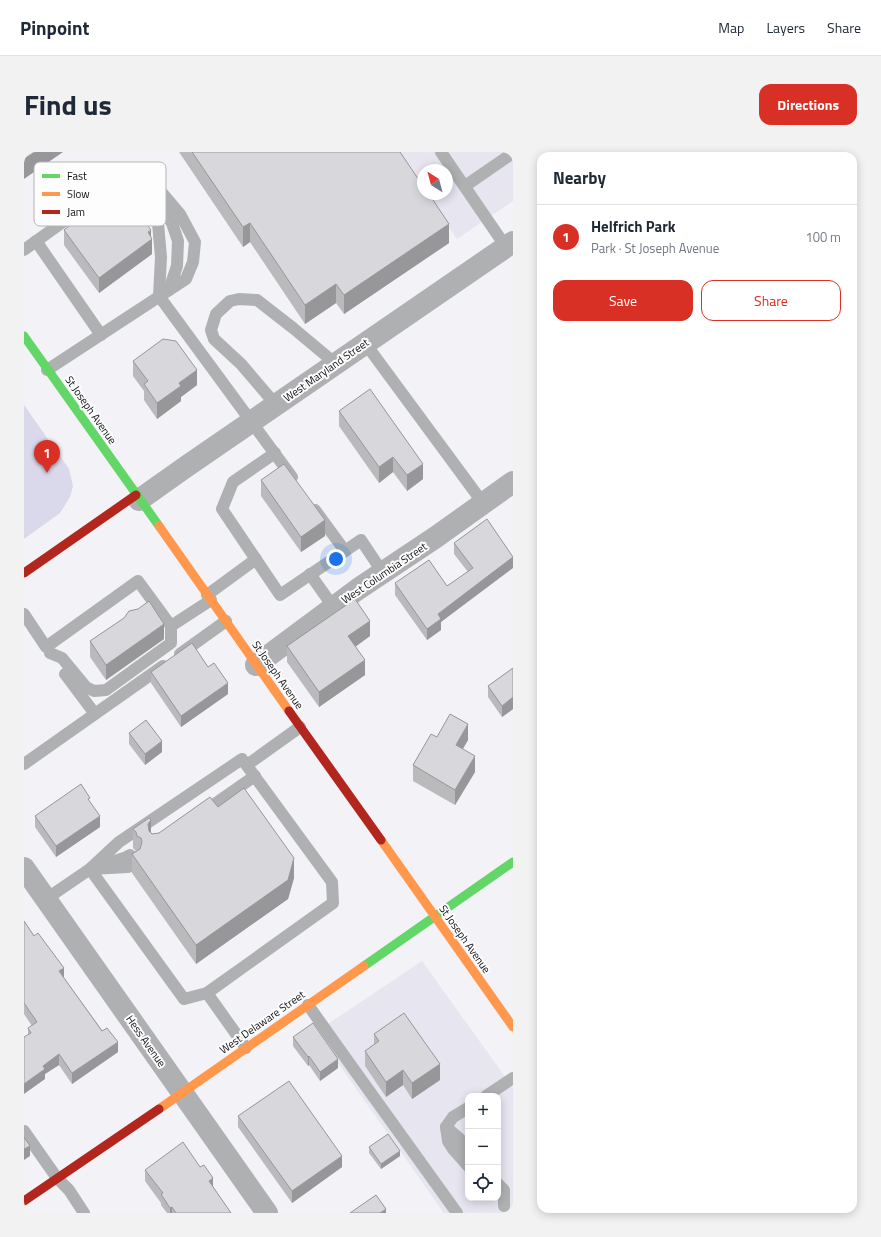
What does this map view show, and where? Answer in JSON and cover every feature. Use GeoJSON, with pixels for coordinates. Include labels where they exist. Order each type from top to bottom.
{"type":"FeatureCollection","features":[{"type":"Feature","properties":{"kind":"main road","name":"St Joseph Avenue"},"geometry":{"type":"LineString","coordinates":[[24,336],[513,1026]]}},
{"type":"Feature","properties":{"kind":"main road","name":"West Maryland Street"},"geometry":{"type":"LineString","coordinates":[[24,573],[138,498]]}},
{"type":"Feature","properties":{"kind":"main road","name":"West Delaware Street"},"geometry":{"type":"LineString","coordinates":[[24,1201],[513,862]]}},
{"type":"Feature","properties":{"kind":"street","name":"West Maryland Street"},"geometry":{"type":"LineString","coordinates":[[138,498],[187,466],[365,343],[511,248]]}},
{"type":"Feature","properties":{"kind":"street","name":"West Columbia Street"},"geometry":{"type":"LineString","coordinates":[[256,665],[383,573],[513,482]]}},
{"type":"Feature","properties":{"kind":"street","name":"Hess Avenue"},"geometry":{"type":"LineString","coordinates":[[24,868],[267,1213]]}},
{"type":"Feature","properties":{"kind":"lane"},"geometry":{"type":"LineString","coordinates":[[440,152],[511,248]]}},
{"type":"Feature","properties":{"kind":"lane"},"geometry":{"type":"LineString","coordinates":[[465,186],[513,153]]}},
{"type":"Feature","properties":{"kind":"lane"},"geometry":{"type":"LineString","coordinates":[[48,370],[186,279],[194,262],[195,242],[180,214],[166,197]]}},
{"type":"Feature","properties":{"kind":"lane"},"geometry":{"type":"LineString","coordinates":[[164,293],[177,266],[178,241],[172,223],[166,215]]}},
{"type":"Feature","properties":{"kind":"lane"},"geometry":{"type":"LineString","coordinates":[[24,250],[57,226]]}},
{"type":"Feature","properties":{"kind":"lane"},"geometry":{"type":"LineString","coordinates":[[53,229],[65,229],[74,226]]}},
{"type":"Feature","properties":{"kind":"lane"},"geometry":{"type":"LineString","coordinates":[[158,226],[164,293],[251,421],[298,486]]}},
{"type":"Feature","properties":{"kind":"lane"},"geometry":{"type":"LineString","coordinates":[[36,241],[101,335]]}},
{"type":"Feature","properties":{"kind":"lane"},"geometry":{"type":"LineString","coordinates":[[276,405],[241,364],[214,339],[211,330],[216,314],[230,301],[239,299],[256,300],[293,328],[336,364]]}},
{"type":"Feature","properties":{"kind":"lane"},"geometry":{"type":"LineString","coordinates":[[365,343],[483,503]]}},
{"type":"Feature","properties":{"kind":"lane"},"geometry":{"type":"LineString","coordinates":[[275,453],[233,482],[222,509],[280,595],[361,540],[383,573]]}},
{"type":"Feature","properties":{"kind":"lane"},"geometry":{"type":"LineString","coordinates":[[307,499],[345,551]]}},
{"type":"Feature","properties":{"kind":"lane"},"geometry":{"type":"LineString","coordinates":[[171,626],[256,559]]}},
{"type":"Feature","properties":{"kind":"lane"},"geometry":{"type":"LineString","coordinates":[[310,574],[334,608]]}},
{"type":"Feature","properties":{"kind":"lane"},"geometry":{"type":"LineString","coordinates":[[138,581],[171,626],[171,643],[106,690],[94,691],[86,687],[62,658],[48,650],[138,581]]}},
{"type":"Feature","properties":{"kind":"lane"},"geometry":{"type":"LineString","coordinates":[[24,614],[48,650],[95,714]]}},
{"type":"Feature","properties":{"kind":"lane"},"geometry":{"type":"LineString","coordinates":[[24,764],[226,621]]}},
{"type":"Feature","properties":{"kind":"lane"},"geometry":{"type":"LineString","coordinates":[[191,817],[300,727]]}},
{"type":"Feature","properties":{"kind":"lane"},"geometry":{"type":"LineString","coordinates":[[46,899],[90,868],[119,842],[249,768]]}},
{"type":"Feature","properties":{"kind":"lane"},"geometry":{"type":"LineString","coordinates":[[90,868],[184,999],[207,993],[333,903],[332,882],[249,768]]}},
{"type":"Feature","properties":{"kind":"lane"},"geometry":{"type":"LineString","coordinates":[[90,868],[128,867],[132,859]]}},
{"type":"Feature","properties":{"kind":"lane"},"geometry":{"type":"LineString","coordinates":[[207,993],[246,1048]]}},
{"type":"Feature","properties":{"kind":"lane"},"geometry":{"type":"LineString","coordinates":[[308,1005],[457,1213]]}},
{"type":"Feature","properties":{"kind":"lane"},"geometry":{"type":"LineString","coordinates":[[490,1093],[513,1078]]}},
{"type":"Feature","properties":{"kind":"lane"},"geometry":{"type":"LineString","coordinates":[[465,1110],[453,1117],[446,1128],[448,1141],[467,1165]]}},
{"type":"Feature","properties":{"kind":"lane"},"geometry":{"type":"LineString","coordinates":[[446,1128],[460,1139],[465,1145]]}},
{"type":"Feature","properties":{"kind":"lane"},"geometry":{"type":"LineString","coordinates":[[24,1131],[57,1178],[69,1190],[84,1213]]}},
{"type":"Feature","properties":{"kind":"lane"},"geometry":{"type":"LineString","coordinates":[[501,1187],[504,1190],[503,1206]]}},
{"type":"Feature","properties":{"kind":"shaded area"},"geometry":{"type":"Polygon","coordinates":[[[397,152],[513,152],[513,201],[457,239],[430,200],[453,200],[453,164],[417,164],[417,181],[397,152]]]}},
{"type":"Feature","properties":{"kind":"shaded area"},"geometry":{"type":"Polygon","coordinates":[[[24,405],[69,469],[73,486],[70,497],[60,513],[24,539],[24,405]]]}},
{"type":"Feature","properties":{"kind":"shaded area"},"geometry":{"type":"Polygon","coordinates":[[[422,961],[513,1088],[513,1213],[444,1213],[316,1032],[422,961]]]}},
{"type":"Feature","properties":{"kind":"building"},"geometry":{"type":"Polygon","coordinates":[[[24,152],[35,152],[24,159],[24,152]]]}},
{"type":"Feature","properties":{"kind":"building"},"geometry":{"type":"Polygon","coordinates":[[[192,152],[400,152],[417,177],[417,200],[433,200],[449,224],[344,295],[336,284],[305,305],[250,223],[243,227],[192,152]]]}},
{"type":"Feature","properties":{"kind":"building"},"geometry":{"type":"Polygon","coordinates":[[[69,226],[148,226],[151,230],[148,232],[152,239],[99,278],[64,230],[69,226]]]}},
{"type":"Feature","properties":{"kind":"building"},"geometry":{"type":"Polygon","coordinates":[[[163,339],[176,341],[197,370],[179,383],[181,386],[157,403],[144,384],[148,381],[133,361],[163,339]]]}},
{"type":"Feature","properties":{"kind":"building"},"geometry":{"type":"Polygon","coordinates":[[[370,389],[423,464],[407,475],[393,457],[379,467],[339,411],[370,389]]]}},
{"type":"Feature","properties":{"kind":"building"},"geometry":{"type":"Polygon","coordinates":[[[284,464],[325,520],[301,537],[261,480],[284,464]]]}},
{"type":"Feature","properties":{"kind":"building"},"geometry":{"type":"Polygon","coordinates":[[[487,519],[513,557],[438,614],[441,619],[427,629],[395,583],[429,560],[447,586],[473,568],[454,543],[487,519]]]}},
{"type":"Feature","properties":{"kind":"building"},"geometry":{"type":"Polygon","coordinates":[[[355,599],[370,621],[348,636],[365,660],[319,692],[287,646],[355,599]]]}},
{"type":"Feature","properties":{"kind":"building"},"geometry":{"type":"Polygon","coordinates":[[[149,601],[164,624],[106,665],[90,641],[124,618],[129,611],[138,609],[149,601]]]}},
{"type":"Feature","properties":{"kind":"building"},"geometry":{"type":"Polygon","coordinates":[[[192,643],[208,667],[214,663],[228,683],[181,716],[151,672],[192,643]]]}},
{"type":"Feature","properties":{"kind":"building"},"geometry":{"type":"Polygon","coordinates":[[[513,668],[513,697],[502,706],[488,686],[513,668]]]}},
{"type":"Feature","properties":{"kind":"building"},"geometry":{"type":"Polygon","coordinates":[[[450,714],[468,724],[456,745],[475,756],[455,790],[413,765],[431,734],[437,737],[450,714]]]}},
{"type":"Feature","properties":{"kind":"building"},"geometry":{"type":"Polygon","coordinates":[[[146,720],[162,741],[145,754],[129,733],[146,720]]]}},
{"type":"Feature","properties":{"kind":"building"},"geometry":{"type":"Polygon","coordinates":[[[81,784],[90,798],[88,799],[100,816],[56,846],[35,816],[81,784]]]}},
{"type":"Feature","properties":{"kind":"building"},"geometry":{"type":"Polygon","coordinates":[[[244,788],[294,858],[288,880],[196,945],[132,854],[140,849],[142,842],[141,838],[137,836],[133,829],[149,818],[151,820],[148,824],[149,831],[152,834],[159,833],[210,797],[218,807],[244,788]]]}},
{"type":"Feature","properties":{"kind":"building"},"geometry":{"type":"Polygon","coordinates":[[[24,921],[34,936],[38,933],[64,968],[59,971],[102,1031],[107,1028],[118,1042],[72,1073],[59,1054],[43,1066],[45,1069],[24,1084],[24,1037],[31,1033],[28,1028],[37,1022],[24,1003],[24,921]]]}},
{"type":"Feature","properties":{"kind":"building"},"geometry":{"type":"Polygon","coordinates":[[[404,1013],[440,1064],[412,1083],[403,1070],[386,1082],[365,1051],[379,1041],[374,1034],[404,1013]]]}},
{"type":"Feature","properties":{"kind":"building"},"geometry":{"type":"Polygon","coordinates":[[[313,1023],[338,1059],[320,1072],[293,1037],[313,1023]]]}},
{"type":"Feature","properties":{"kind":"building"},"geometry":{"type":"Polygon","coordinates":[[[289,1081],[342,1156],[292,1191],[238,1116],[289,1081]]]}},
{"type":"Feature","properties":{"kind":"building"},"geometry":{"type":"Polygon","coordinates":[[[388,1134],[400,1151],[381,1164],[369,1147],[388,1134]]]}},
{"type":"Feature","properties":{"kind":"building"},"geometry":{"type":"Polygon","coordinates":[[[24,1137],[30,1146],[24,1149],[24,1137]]]}},
{"type":"Feature","properties":{"kind":"building"},"geometry":{"type":"Polygon","coordinates":[[[183,1142],[200,1167],[204,1165],[213,1178],[209,1181],[231,1213],[176,1213],[172,1207],[170,1208],[161,1194],[163,1193],[145,1170],[183,1142]]]}},
{"type":"Feature","properties":{"kind":"building"},"geometry":{"type":"Polygon","coordinates":[[[376,1195],[386,1209],[380,1213],[350,1213],[376,1195]]]}},
{"type":"Feature","properties":{"kind":"traffic: fast"},"geometry":{"type":"LineString","coordinates":[[24,336],[159,526]]}},
{"type":"Feature","properties":{"kind":"traffic: fast"},"geometry":{"type":"LineString","coordinates":[[364,966],[513,862]]}},
{"type":"Feature","properties":{"kind":"traffic: slow"},"geometry":{"type":"LineString","coordinates":[[159,526],[289,711]]}},
{"type":"Feature","properties":{"kind":"traffic: slow"},"geometry":{"type":"LineString","coordinates":[[381,840],[513,1027]]}},
{"type":"Feature","properties":{"kind":"traffic: slow"},"geometry":{"type":"LineString","coordinates":[[159,1109],[364,966]]}},
{"type":"Feature","properties":{"kind":"traffic: jam"},"geometry":{"type":"LineString","coordinates":[[24,573],[136,495]]}},
{"type":"Feature","properties":{"kind":"traffic: jam"},"geometry":{"type":"LineString","coordinates":[[289,711],[381,840]]}},
{"type":"Feature","properties":{"kind":"traffic: jam"},"geometry":{"type":"LineString","coordinates":[[24,1201],[159,1109]]}},
{"type":"Feature","properties":{"kind":"place","name":"Helfrich Park"},"geometry":{"type":"Point","coordinates":[47,473]}}]}
